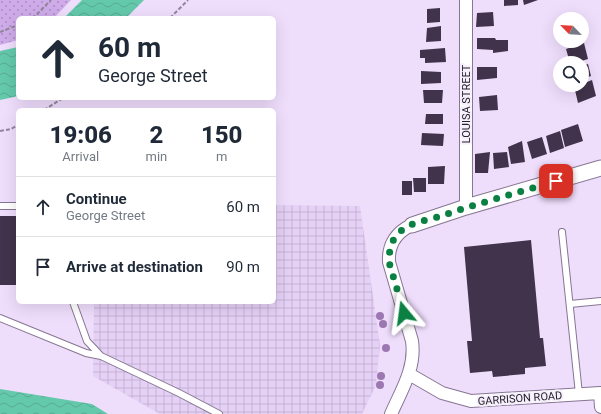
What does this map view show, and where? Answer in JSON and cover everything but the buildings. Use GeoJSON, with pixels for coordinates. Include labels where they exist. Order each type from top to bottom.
{"type":"FeatureCollection","features":[{"type":"Feature","properties":{"kind":"street","name":"LOUISA STREET"},"geometry":{"type":"LineString","coordinates":[[466,0],[466,207]]}},
{"type":"Feature","properties":{"kind":"street"},"geometry":{"type":"LineString","coordinates":[[391,414],[409,374],[413,357],[412,341],[389,262],[392,242],[396,236],[401,231],[412,225],[466,207],[601,168]]}},
{"type":"Feature","properties":{"kind":"street","name":"GARRISON ROAD"},"geometry":{"type":"LineString","coordinates":[[409,374],[442,393],[471,402],[600,393],[601,406]]}},
{"type":"Feature","properties":{"kind":"lane"},"geometry":{"type":"LineString","coordinates":[[0,206],[16,206]]}},
{"type":"Feature","properties":{"kind":"lane"},"geometry":{"type":"LineString","coordinates":[[562,232],[579,394]]}},
{"type":"Feature","properties":{"kind":"lane"},"geometry":{"type":"LineString","coordinates":[[570,304],[601,301]]}},
{"type":"Feature","properties":{"kind":"lane"},"geometry":{"type":"LineString","coordinates":[[74,304],[87,341],[101,356]]}},
{"type":"Feature","properties":{"kind":"lane"},"geometry":{"type":"LineString","coordinates":[[0,318],[86,352],[101,356],[179,393],[219,414]]}},
{"type":"Feature","properties":{"kind":"path"},"geometry":{"type":"LineString","coordinates":[[34,16],[51,0]]}},
{"type":"Feature","properties":{"kind":"path"},"geometry":{"type":"LineString","coordinates":[[172,16],[188,0]]}},
{"type":"Feature","properties":{"kind":"path"},"geometry":{"type":"LineString","coordinates":[[0,32],[16,27]]}},
{"type":"Feature","properties":{"kind":"path"},"geometry":{"type":"LineString","coordinates":[[47,108],[60,100]]}},
{"type":"Feature","properties":{"kind":"path"},"geometry":{"type":"LineString","coordinates":[[0,131],[11,129],[16,126]]}},
{"type":"Feature","properties":{"kind":"shaded area"},"geometry":{"type":"Polygon","coordinates":[[[0,0],[71,0],[56,16],[16,16],[16,41],[0,45],[0,0]]]}},
{"type":"Feature","properties":{"kind":"shaded area"},"geometry":{"type":"Polygon","coordinates":[[[276,205],[360,206],[380,345],[376,385],[362,414],[160,414],[93,376],[94,304],[276,304],[276,205]]]}},
{"type":"Feature","properties":{"kind":"water"},"geometry":{"type":"Polygon","coordinates":[[[82,0],[144,0],[128,16],[66,16],[82,0]]]}},
{"type":"Feature","properties":{"kind":"water"},"geometry":{"type":"Polygon","coordinates":[[[16,47],[16,96],[0,100],[0,51],[16,47]]]}},
{"type":"Feature","properties":{"kind":"water"},"geometry":{"type":"Polygon","coordinates":[[[0,389],[92,404],[108,414],[0,414],[0,389]]]}},
{"type":"Feature","properties":{"kind":"route"},"geometry":{"type":"LineString","coordinates":[[404,313],[389,262],[392,242],[401,231],[412,225],[466,207],[556,181]]}}]}
